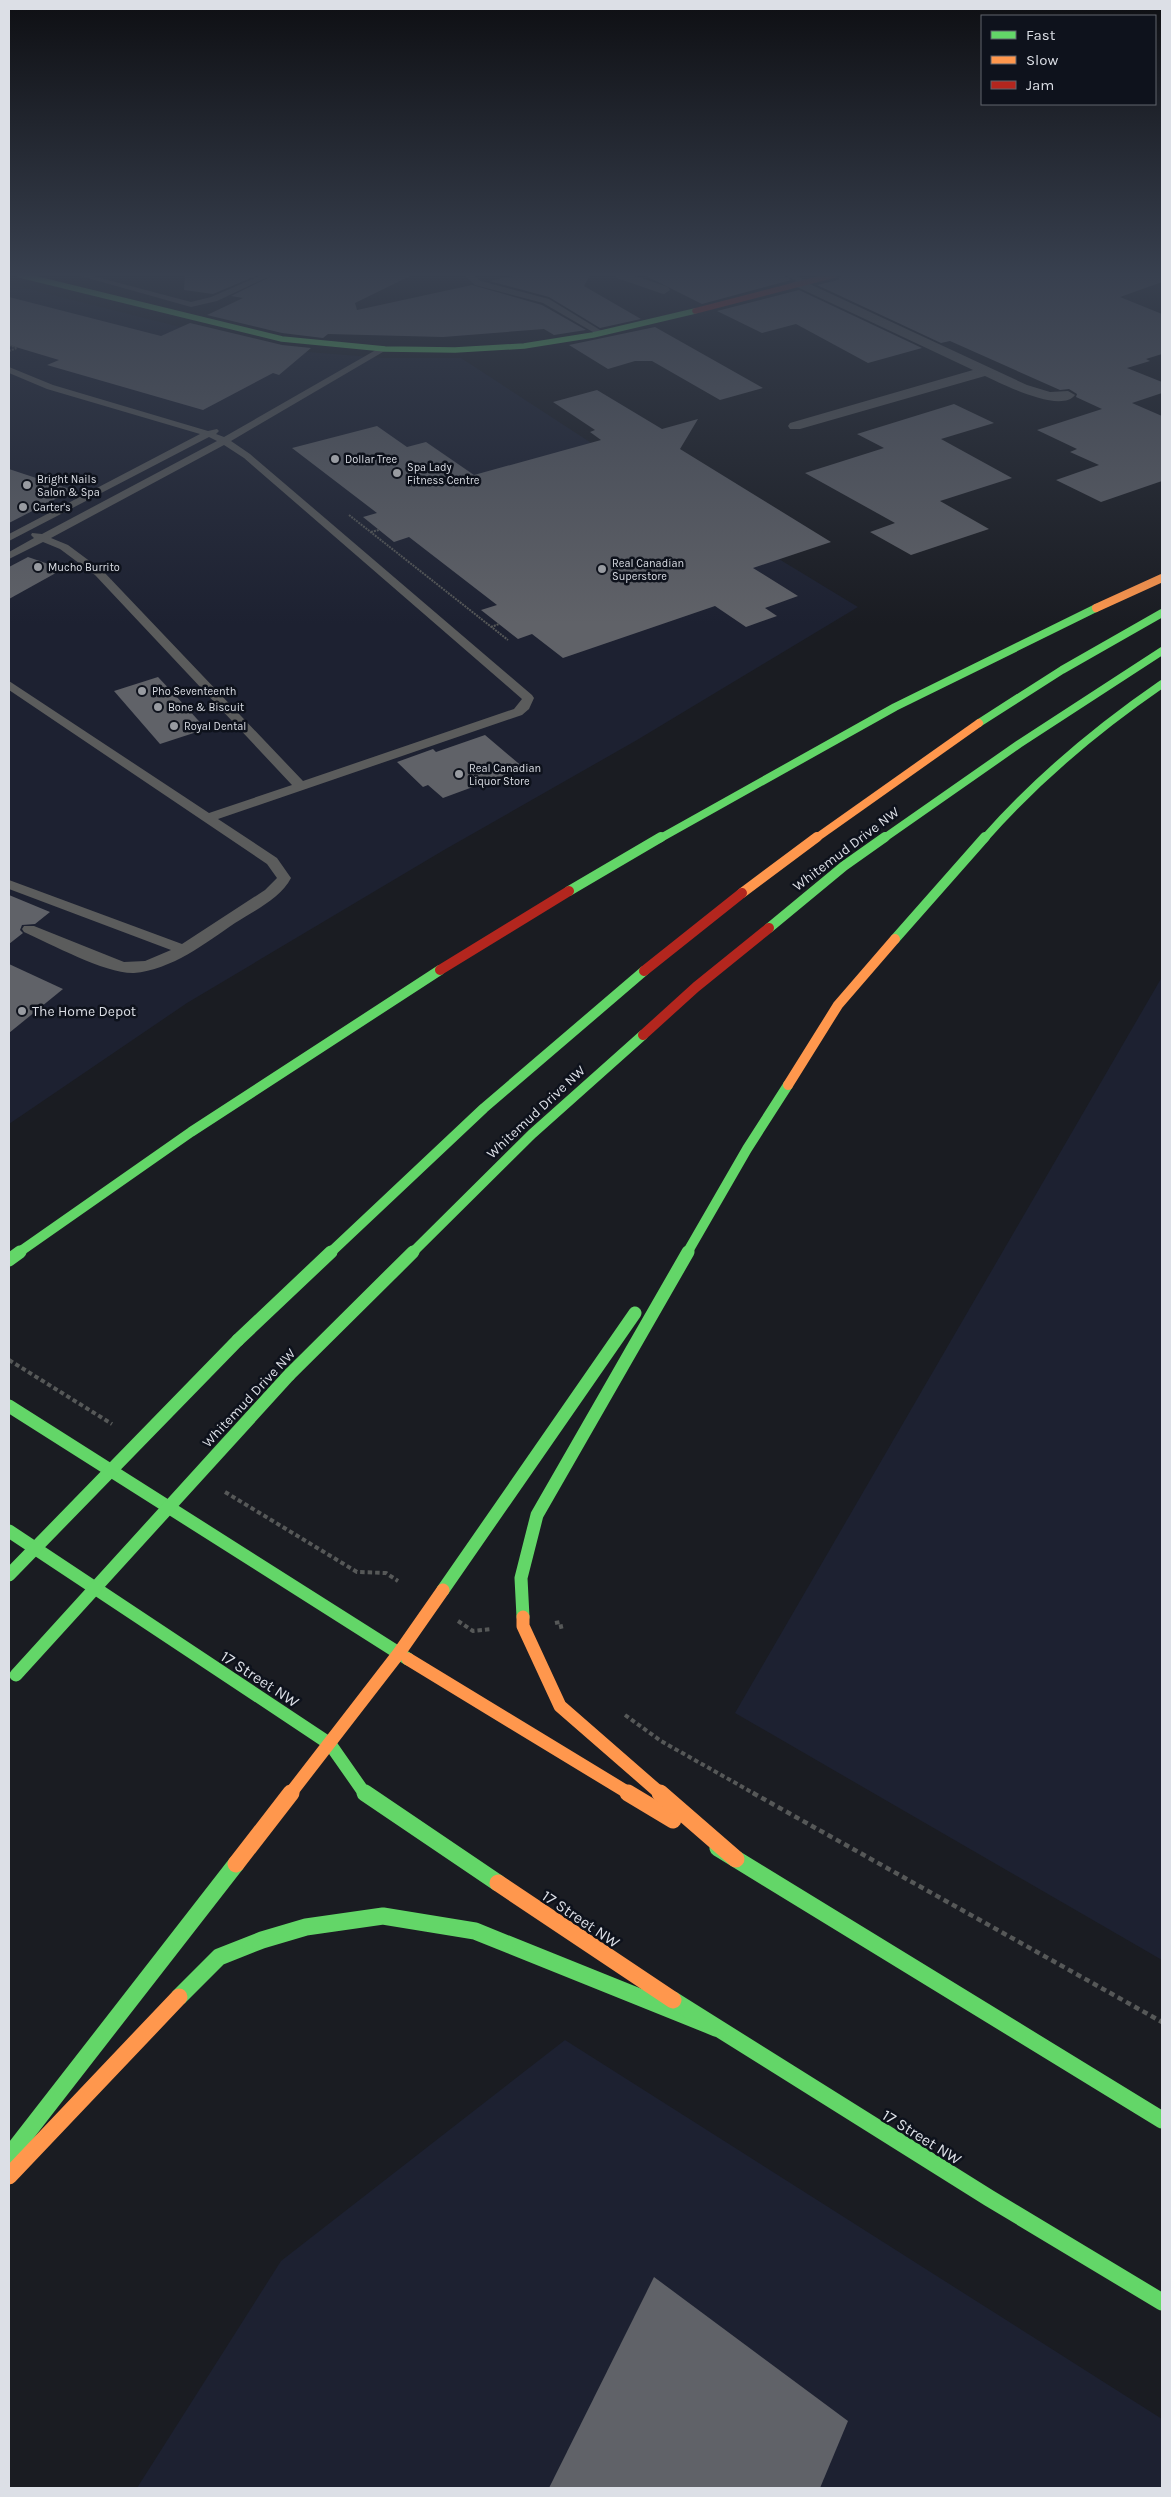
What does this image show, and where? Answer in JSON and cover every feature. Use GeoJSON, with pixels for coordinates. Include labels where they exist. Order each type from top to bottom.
{"type":"FeatureCollection","features":[{"type":"Feature","properties":{"kind":"main road"},"geometry":{"type":"LineString","coordinates":[[9,1260],[92,1199],[250,1092],[459,958],[727,797],[957,676],[1097,607],[1162,578]]}},
{"type":"Feature","properties":{"kind":"main road","name":"Whitemud Drive NW"},"geometry":{"type":"LineString","coordinates":[[9,1574],[238,1340],[484,1108],[662,956],[806,843],[986,718],[1126,632],[1162,613]]}},
{"type":"Feature","properties":{"kind":"main road","name":"Whitemud Drive NW"},"geometry":{"type":"LineString","coordinates":[[13,1679],[290,1375],[532,1134],[696,987],[844,866],[1019,744],[1162,651]]}},
{"type":"Feature","properties":{"kind":"main road"},"geometry":{"type":"LineString","coordinates":[[736,1858],[560,1706],[523,1626],[521,1578],[538,1515],[748,1149],[838,1005],[1014,804],[1123,711],[1162,684]]}},
{"type":"Feature","properties":{"kind":"main road"},"geometry":{"type":"LineString","coordinates":[[664,1271],[748,1149]]}},
{"type":"Feature","properties":{"kind":"main road"},"geometry":{"type":"LineString","coordinates":[[25,1233],[92,1199]]}},
{"type":"Feature","properties":{"kind":"main road"},"geometry":{"type":"LineString","coordinates":[[9,2156],[399,1653],[641,1304]]}},
{"type":"Feature","properties":{"kind":"main road"},"geometry":{"type":"LineString","coordinates":[[9,1406],[399,1653],[1162,2120]]}},
{"type":"Feature","properties":{"kind":"main road","name":"17 Street NW"},"geometry":{"type":"LineString","coordinates":[[9,1531],[330,1744],[367,1796],[716,2028],[988,2198],[1162,2302]]}},
{"type":"Feature","properties":{"kind":"main road"},"geometry":{"type":"LineString","coordinates":[[9,2176],[126,2051],[219,1957],[262,1940],[306,1927],[383,1916],[475,1931],[716,2028]]}},
{"type":"Feature","properties":{"kind":"street"},"geometry":{"type":"LineString","coordinates":[[795,426],[915,392]]}},
{"type":"Feature","properties":{"kind":"street"},"geometry":{"type":"LineString","coordinates":[[1034,392],[1042,395],[1068,395]]}},
{"type":"Feature","properties":{"kind":"lane"},"geometry":{"type":"LineString","coordinates":[[65,392],[209,434],[247,456],[528,698],[525,706],[518,712],[207,818]]}},
{"type":"Feature","properties":{"kind":"lane"},"geometry":{"type":"LineString","coordinates":[[257,410],[291,392]]}},
{"type":"Feature","properties":{"kind":"lane"},"geometry":{"type":"LineString","coordinates":[[9,556],[224,441],[307,392]]}},
{"type":"Feature","properties":{"kind":"lane"},"geometry":{"type":"LineString","coordinates":[[9,538],[223,427]]}},
{"type":"Feature","properties":{"kind":"lane"},"geometry":{"type":"LineString","coordinates":[[23,530],[43,537],[70,551],[99,573],[300,785]]}},
{"type":"Feature","properties":{"kind":"lane"},"geometry":{"type":"LineString","coordinates":[[9,685],[272,861],[284,878],[281,884],[270,892],[182,949],[152,965],[133,969],[114,964],[29,928]]}},
{"type":"Feature","properties":{"kind":"lane"},"geometry":{"type":"LineString","coordinates":[[9,884],[182,949]]}},
{"type":"Feature","properties":{"kind":"path"},"geometry":{"type":"LineString","coordinates":[[348,513],[508,640]]}},
{"type":"Feature","properties":{"kind":"path"},"geometry":{"type":"LineString","coordinates":[[371,532],[379,530]]}},
{"type":"Feature","properties":{"kind":"path"},"geometry":{"type":"LineString","coordinates":[[491,627],[499,624]]}},
{"type":"Feature","properties":{"kind":"path"},"geometry":{"type":"LineString","coordinates":[[9,1360],[93,1413]]}},
{"type":"Feature","properties":{"kind":"path"},"geometry":{"type":"LineString","coordinates":[[241,1502],[357,1572],[386,1573],[398,1581]]}},
{"type":"Feature","properties":{"kind":"path"},"geometry":{"type":"LineString","coordinates":[[452,1617],[473,1630],[495,1629]]}},
{"type":"Feature","properties":{"kind":"path"},"geometry":{"type":"LineString","coordinates":[[551,1623],[560,1622],[564,1638]]}},
{"type":"Feature","properties":{"kind":"path"},"geometry":{"type":"LineString","coordinates":[[617,1710],[661,1741],[1162,2022]]}},
{"type":"Feature","properties":{"kind":"shaded area"},"geometry":{"type":"Polygon","coordinates":[[[9,392],[512,392],[642,476],[858,607],[637,740],[444,850],[187,1003],[9,1124],[9,392]]]}},
{"type":"Feature","properties":{"kind":"shaded area"},"geometry":{"type":"Polygon","coordinates":[[[1162,977],[1162,1960],[735,1713],[1162,977]]]}},
{"type":"Feature","properties":{"kind":"shaded area"},"geometry":{"type":"Polygon","coordinates":[[[565,2040],[1162,2419],[1162,2488],[137,2488],[281,2261],[565,2040]]]}},
{"type":"Feature","properties":{"kind":"building"},"geometry":{"type":"Polygon","coordinates":[[[139,392],[238,392],[203,410],[139,392]]]}},
{"type":"Feature","properties":{"kind":"building","name":"Real Canadian Superstore"},"geometry":{"type":"Polygon","coordinates":[[[591,392],[600,392],[662,429],[698,419],[680,449],[831,542],[753,568],[798,596],[765,608],[777,616],[746,627],[715,606],[563,658],[532,634],[518,639],[481,610],[497,605],[409,537],[394,542],[363,517],[377,513],[292,448],[377,426],[407,447],[426,442],[474,475],[601,440],[590,432],[595,430],[553,402],[591,392]]]}},
{"type":"Feature","properties":{"kind":"building"},"geometry":{"type":"Polygon","coordinates":[[[705,392],[750,392],[720,400],[705,392]]]}},
{"type":"Feature","properties":{"kind":"building"},"geometry":{"type":"Polygon","coordinates":[[[1073,392],[1162,392],[1132,403],[1162,416],[1162,481],[1101,502],[1056,480],[1099,465],[1070,452],[1077,449],[1037,430],[1102,409],[1076,397],[1077,394],[1073,392]]]}},
{"type":"Feature","properties":{"kind":"building"},"geometry":{"type":"Polygon","coordinates":[[[954,404],[994,423],[941,439],[1012,478],[940,501],[989,529],[911,555],[870,532],[895,523],[805,473],[884,448],[857,434],[954,404]]]}},
{"type":"Feature","properties":{"kind":"building","name":"Carter's"},"geometry":{"type":"Polygon","coordinates":[[[9,469],[24,474],[73,490],[9,523],[9,469]]]}},
{"type":"Feature","properties":{"kind":"building"},"geometry":{"type":"Polygon","coordinates":[[[28,557],[63,569],[9,599],[9,567],[28,557]]]}},
{"type":"Feature","properties":{"kind":"building"},"geometry":{"type":"Polygon","coordinates":[[[158,677],[206,729],[160,744],[114,691],[158,677]]]}},
{"type":"Feature","properties":{"kind":"building","name":"Real Canadian Liquor Store"},"geometry":{"type":"Polygon","coordinates":[[[485,735],[524,768],[443,798],[428,785],[423,787],[397,762],[433,749],[436,752],[485,735]]]}},
{"type":"Feature","properties":{"kind":"building"},"geometry":{"type":"Polygon","coordinates":[[[9,895],[50,912],[35,924],[22,925],[20,930],[23,933],[9,944],[9,895]]]}},
{"type":"Feature","properties":{"kind":"building","name":"The Home Depot"},"geometry":{"type":"Polygon","coordinates":[[[9,964],[63,989],[9,1033],[9,964]]]}},
{"type":"Feature","properties":{"kind":"building"},"geometry":{"type":"Polygon","coordinates":[[[654,2277],[848,2421],[820,2488],[549,2488],[654,2277]]]}},
{"type":"Feature","properties":{"kind":"traffic: fast"},"geometry":{"type":"LineString","coordinates":[[569,891],[698,815],[829,742],[961,673],[1096,608]]}},
{"type":"Feature","properties":{"kind":"traffic: fast"},"geometry":{"type":"LineString","coordinates":[[979,723],[1062,670],[1162,613]]}},
{"type":"Feature","properties":{"kind":"traffic: fast"},"geometry":{"type":"LineString","coordinates":[[769,928],[844,866],[1019,744],[1162,651]]}},
{"type":"Feature","properties":{"kind":"traffic: fast"},"geometry":{"type":"LineString","coordinates":[[895,939],[1015,804],[1123,711],[1162,684]]}},
{"type":"Feature","properties":{"kind":"traffic: fast"},"geometry":{"type":"LineString","coordinates":[[9,1260],[191,1132],[440,970]]}},
{"type":"Feature","properties":{"kind":"traffic: fast"},"geometry":{"type":"LineString","coordinates":[[238,1340],[484,1108],[644,971]]}},
{"type":"Feature","properties":{"kind":"traffic: fast"},"geometry":{"type":"LineString","coordinates":[[289,1375],[532,1134],[643,1035]]}},
{"type":"Feature","properties":{"kind":"traffic: fast"},"geometry":{"type":"LineString","coordinates":[[523,1617],[521,1578],[537,1515],[747,1149],[788,1085]]}},
{"type":"Feature","properties":{"kind":"traffic: fast"},"geometry":{"type":"LineString","coordinates":[[443,1590],[635,1313]]}},
{"type":"Feature","properties":{"kind":"traffic: fast"},"geometry":{"type":"LineString","coordinates":[[9,1575],[238,1340]]}},
{"type":"Feature","properties":{"kind":"traffic: fast"},"geometry":{"type":"LineString","coordinates":[[16,1675],[289,1375]]}},
{"type":"Feature","properties":{"kind":"traffic: fast"},"geometry":{"type":"LineString","coordinates":[[9,1406],[408,1659]]}},
{"type":"Feature","properties":{"kind":"traffic: fast"},"geometry":{"type":"LineString","coordinates":[[9,1531],[330,1744],[367,1796],[498,1883]]}},
{"type":"Feature","properties":{"kind":"traffic: fast"},"geometry":{"type":"LineString","coordinates":[[718,1848],[1162,2120]]}},
{"type":"Feature","properties":{"kind":"traffic: fast"},"geometry":{"type":"LineString","coordinates":[[9,2156],[236,1864]]}},
{"type":"Feature","properties":{"kind":"traffic: fast"},"geometry":{"type":"LineString","coordinates":[[179,1997],[219,1957],[262,1940],[306,1927],[383,1916],[475,1931],[716,2028]]}},
{"type":"Feature","properties":{"kind":"traffic: fast"},"geometry":{"type":"LineString","coordinates":[[673,2000],[989,2198],[1162,2302]]}},
{"type":"Feature","properties":{"kind":"traffic: slow"},"geometry":{"type":"LineString","coordinates":[[1096,608],[1162,578]]}},
{"type":"Feature","properties":{"kind":"traffic: slow"},"geometry":{"type":"LineString","coordinates":[[742,893],[847,815],[979,723]]}},
{"type":"Feature","properties":{"kind":"traffic: slow"},"geometry":{"type":"LineString","coordinates":[[788,1085],[838,1005],[895,939]]}},
{"type":"Feature","properties":{"kind":"traffic: slow"},"geometry":{"type":"LineString","coordinates":[[236,1864],[399,1653],[443,1590]]}},
{"type":"Feature","properties":{"kind":"traffic: slow"},"geometry":{"type":"LineString","coordinates":[[523,1617],[523,1626],[560,1706],[736,1859]]}},
{"type":"Feature","properties":{"kind":"traffic: slow"},"geometry":{"type":"LineString","coordinates":[[408,1659],[673,1820]]}},
{"type":"Feature","properties":{"kind":"traffic: slow"},"geometry":{"type":"LineString","coordinates":[[498,1883],[673,2000]]}},
{"type":"Feature","properties":{"kind":"traffic: slow"},"geometry":{"type":"LineString","coordinates":[[9,2176],[179,1997]]}},
{"type":"Feature","properties":{"kind":"traffic: jam"},"geometry":{"type":"LineString","coordinates":[[440,970],[569,891]]}},
{"type":"Feature","properties":{"kind":"traffic: jam"},"geometry":{"type":"LineString","coordinates":[[644,971],[742,893]]}},
{"type":"Feature","properties":{"kind":"traffic: jam"},"geometry":{"type":"LineString","coordinates":[[643,1035],[696,987],[769,928]]}},
{"type":"Feature","properties":{"kind":"place","name":"Dollar Tree"},"geometry":{"type":"Point","coordinates":[335,459]}},
{"type":"Feature","properties":{"kind":"place","name":"Spa Lady Fitness Centre"},"geometry":{"type":"Point","coordinates":[397,473]}},
{"type":"Feature","properties":{"kind":"place","name":"Bright Nails Salon & Spa"},"geometry":{"type":"Point","coordinates":[27,485]}},
{"type":"Feature","properties":{"kind":"place","name":"Carter's"},"geometry":{"type":"Point","coordinates":[23,507]}},
{"type":"Feature","properties":{"kind":"place","name":"Mucho Burrito"},"geometry":{"type":"Point","coordinates":[38,567]}},
{"type":"Feature","properties":{"kind":"place","name":"Real Canadian Superstore"},"geometry":{"type":"Point","coordinates":[602,569]}},
{"type":"Feature","properties":{"kind":"place","name":"Pho Seventeenth"},"geometry":{"type":"Point","coordinates":[142,691]}},
{"type":"Feature","properties":{"kind":"place","name":"Bone & Biscuit"},"geometry":{"type":"Point","coordinates":[158,707]}},
{"type":"Feature","properties":{"kind":"place","name":"Royal Dental"},"geometry":{"type":"Point","coordinates":[174,726]}},
{"type":"Feature","properties":{"kind":"place","name":"Real Canadian Liquor Store"},"geometry":{"type":"Point","coordinates":[459,774]}},
{"type":"Feature","properties":{"kind":"place","name":"The Home Depot"},"geometry":{"type":"Point","coordinates":[22,1011]}}]}
